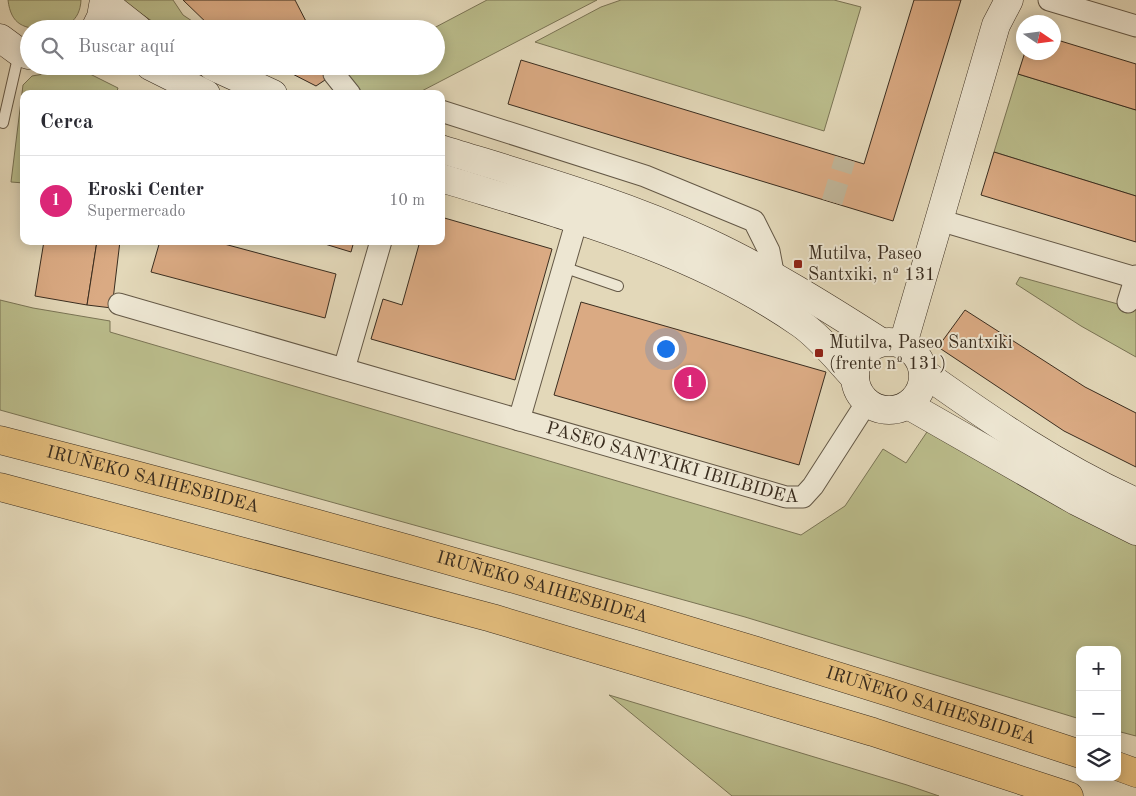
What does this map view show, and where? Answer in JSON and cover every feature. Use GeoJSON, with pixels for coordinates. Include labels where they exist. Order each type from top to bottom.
{"type":"FeatureCollection","features":[{"type":"Feature","properties":{"kind":"highway"},"geometry":{"type":"LineString","coordinates":[[0,434],[59,455]]}},
{"type":"Feature","properties":{"kind":"highway","name":"IRUÑEKO SAIHESBIDEA"},"geometry":{"type":"LineString","coordinates":[[0,440],[420,552],[902,695],[1076,753]]}},
{"type":"Feature","properties":{"kind":"highway"},"geometry":{"type":"LineString","coordinates":[[0,488],[492,618],[874,732],[1069,796]]}},
{"type":"Feature","properties":{"kind":"highway"},"geometry":{"type":"LineString","coordinates":[[0,498],[142,524]]}},
{"type":"Feature","properties":{"kind":"highway"},"geometry":{"type":"LineString","coordinates":[[1121,767],[1136,773]]}},
{"type":"Feature","properties":{"kind":"street"},"geometry":{"type":"LineString","coordinates":[[892,343],[938,220],[996,25],[1009,0]]}},
{"type":"Feature","properties":{"kind":"street"},"geometry":{"type":"LineString","coordinates":[[1049,0],[1136,26]]}},
{"type":"Feature","properties":{"kind":"street"},"geometry":{"type":"LineString","coordinates":[[98,20],[104,2],[127,20]]}},
{"type":"Feature","properties":{"kind":"street"},"geometry":{"type":"LineString","coordinates":[[168,75],[198,90]]}},
{"type":"Feature","properties":{"kind":"street"},"geometry":{"type":"LineString","coordinates":[[232,75],[264,90]]}},
{"type":"Feature","properties":{"kind":"street"},"geometry":{"type":"LineString","coordinates":[[335,75],[347,90]]}},
{"type":"Feature","properties":{"kind":"street"},"geometry":{"type":"LineString","coordinates":[[445,112],[645,176],[754,221],[769,251],[774,277]]}},
{"type":"Feature","properties":{"kind":"street"},"geometry":{"type":"LineString","coordinates":[[445,150],[592,196],[707,242],[918,356],[924,374],[920,391],[908,405],[887,410],[876,408],[860,395],[855,378],[856,366],[862,355],[870,347],[892,343]]}},
{"type":"Feature","properties":{"kind":"street"},"geometry":{"type":"LineString","coordinates":[[445,179],[628,237],[693,264],[756,296],[803,325],[855,378]]}},
{"type":"Feature","properties":{"kind":"street"},"geometry":{"type":"LineString","coordinates":[[519,420],[577,220]]}},
{"type":"Feature","properties":{"kind":"street"},"geometry":{"type":"LineString","coordinates":[[938,220],[1136,277],[1128,302]]}},
{"type":"Feature","properties":{"kind":"street"},"geometry":{"type":"LineString","coordinates":[[344,369],[381,245]]}},
{"type":"Feature","properties":{"kind":"street","name":"PASEO SANTXIKI IBILBIDEA"},"geometry":{"type":"LineString","coordinates":[[119,304],[786,498],[803,497],[813,486],[867,402]]}},
{"type":"Feature","properties":{"kind":"street"},"geometry":{"type":"LineString","coordinates":[[924,374],[1004,430],[1088,480],[1136,502]]}},
{"type":"Feature","properties":{"kind":"street"},"geometry":{"type":"LineString","coordinates":[[908,405],[1076,501],[1136,531]]}},
{"type":"Feature","properties":{"kind":"lane"},"geometry":{"type":"LineString","coordinates":[[3,123],[16,48]]}},
{"type":"Feature","properties":{"kind":"lane"},"geometry":{"type":"LineString","coordinates":[[563,267],[618,286]]}},
{"type":"Feature","properties":{"kind":"green space"},"geometry":{"type":"Polygon","coordinates":[[[8,0],[81,0],[78,14],[73,20],[20,20],[20,24],[12,15],[8,0]]]}},
{"type":"Feature","properties":{"kind":"green space"},"geometry":{"type":"Polygon","coordinates":[[[120,0],[173,0],[183,15],[190,20],[150,20],[120,0]]]}},
{"type":"Feature","properties":{"kind":"green space"},"geometry":{"type":"Polygon","coordinates":[[[487,0],[597,0],[424,90],[356,90],[343,75],[445,75],[445,22],[487,0]]]}},
{"type":"Feature","properties":{"kind":"green space"},"geometry":{"type":"Polygon","coordinates":[[[621,0],[834,0],[861,7],[824,131],[535,42],[601,7],[621,0]]]}},
{"type":"Feature","properties":{"kind":"green space"},"geometry":{"type":"Polygon","coordinates":[[[1018,74],[1136,110],[1136,196],[994,152],[1018,74]]]}},
{"type":"Feature","properties":{"kind":"green space"},"geometry":{"type":"Polygon","coordinates":[[[92,75],[118,88],[117,90],[22,90],[23,85],[32,76],[92,75]]]}},
{"type":"Feature","properties":{"kind":"green space"},"geometry":{"type":"Polygon","coordinates":[[[20,109],[20,183],[11,182],[20,109]]]}},
{"type":"Feature","properties":{"kind":"green space"},"geometry":{"type":"Polygon","coordinates":[[[1020,277],[1136,309],[1136,357],[1081,326],[1016,284],[1020,277]]]}},
{"type":"Feature","properties":{"kind":"green space"},"geometry":{"type":"Polygon","coordinates":[[[0,300],[33,308],[110,321],[110,332],[801,535],[845,506],[883,449],[906,463],[931,426],[1136,540],[1136,736],[1121,732],[1121,646],[1076,646],[1076,718],[745,617],[0,410],[0,300]]]}},
{"type":"Feature","properties":{"kind":"green space"},"geometry":{"type":"Polygon","coordinates":[[[609,695],[907,785],[939,796],[732,796],[609,695]]]}},
{"type":"Feature","properties":{"kind":"building"},"geometry":{"type":"Polygon","coordinates":[[[183,0],[295,0],[305,20],[204,20],[183,0]]]}},
{"type":"Feature","properties":{"kind":"building"},"geometry":{"type":"Polygon","coordinates":[[[914,0],[961,0],[893,221],[508,104],[521,60],[864,164],[914,0]]]}},
{"type":"Feature","properties":{"kind":"building"},"geometry":{"type":"Polygon","coordinates":[[[1061,41],[1136,64],[1136,110],[1018,74],[1022,60],[1061,60],[1061,41]]]}},
{"type":"Feature","properties":{"kind":"building"},"geometry":{"type":"Polygon","coordinates":[[[295,75],[332,75],[316,86],[295,75]]]}},
{"type":"Feature","properties":{"kind":"building"},"geometry":{"type":"Polygon","coordinates":[[[994,152],[1136,196],[1136,242],[981,195],[994,152]]]}},
{"type":"Feature","properties":{"kind":"building"},"geometry":{"type":"Polygon","coordinates":[[[445,218],[552,249],[515,380],[371,339],[383,299],[402,305],[419,245],[445,245],[445,218]]]}},
{"type":"Feature","properties":{"kind":"building"},"geometry":{"type":"Polygon","coordinates":[[[43,245],[96,245],[87,305],[35,296],[43,245]]]}},
{"type":"Feature","properties":{"kind":"building"},"geometry":{"type":"Polygon","coordinates":[[[96,245],[120,245],[112,308],[87,305],[96,245]]]}},
{"type":"Feature","properties":{"kind":"building"},"geometry":{"type":"Polygon","coordinates":[[[159,245],[228,245],[336,274],[325,318],[151,272],[159,245]]]}},
{"type":"Feature","properties":{"kind":"building"},"geometry":{"type":"Polygon","coordinates":[[[328,245],[353,245],[351,252],[328,245]]]}},
{"type":"Feature","properties":{"kind":"building"},"geometry":{"type":"Polygon","coordinates":[[[581,302],[826,372],[799,465],[554,395],[581,302]]]}},
{"type":"Feature","properties":{"kind":"building"},"geometry":{"type":"Polygon","coordinates":[[[965,310],[1085,387],[1136,413],[1136,467],[1064,431],[938,347],[965,310]]]}},
{"type":"Feature","properties":{"kind":"tunnel"},"geometry":{"type":"LineString","coordinates":[[832,202],[845,159]]}},
{"type":"Feature","properties":{"kind":"place","name":"Mutilva, Paseo Santxiki, nº 131"},"geometry":{"type":"Point","coordinates":[798,264]}},
{"type":"Feature","properties":{"kind":"place","name":"Mutilva, Paseo Santxiki (frente nº 131)"},"geometry":{"type":"Point","coordinates":[819,353]}},
{"type":"Feature","properties":{"kind":"place","name":"Eroski Center"},"geometry":{"type":"Point","coordinates":[690,383]}}]}
